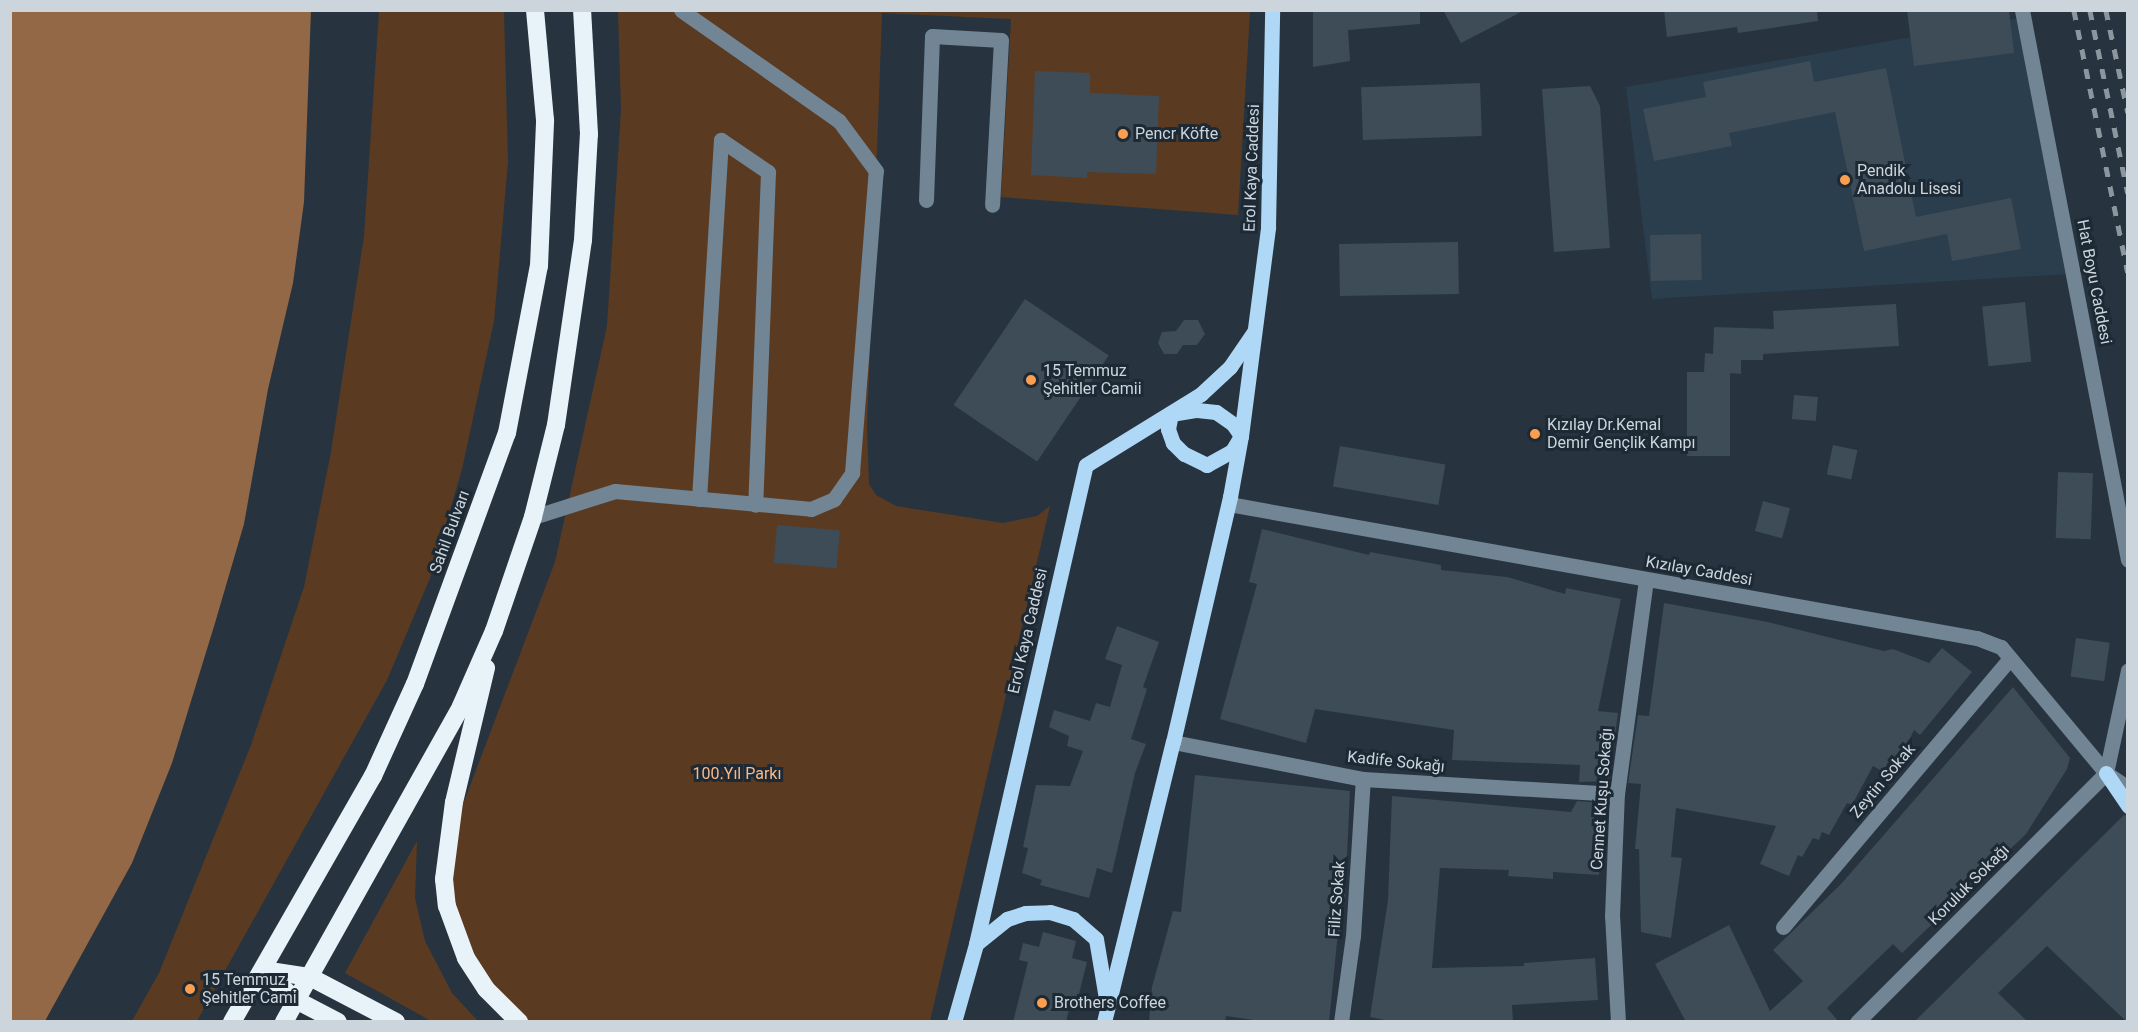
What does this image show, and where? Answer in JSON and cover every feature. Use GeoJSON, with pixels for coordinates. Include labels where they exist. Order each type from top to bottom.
{"type":"FeatureCollection","features":[{"type":"Feature","properties":{"kind":"highway","name":"Sahil Bulvarı"},"geometry":{"type":"LineString","coordinates":[[232,1022],[373,776],[399,721],[439,623],[507,433],[539,266],[545,120],[535,10]]}},
{"type":"Feature","properties":{"kind":"highway"},"geometry":{"type":"LineString","coordinates":[[519,1022],[486,989],[466,958],[447,906],[444,879],[454,802],[494,631],[533,517],[556,425],[583,240],[589,134],[582,10]]}},
{"type":"Feature","properties":{"kind":"highway"},"geometry":{"type":"LineString","coordinates":[[284,1022],[428,770],[494,631]]}},
{"type":"Feature","properties":{"kind":"highway"},"geometry":{"type":"LineString","coordinates":[[263,970],[310,977],[396,1022]]}},
{"type":"Feature","properties":{"kind":"highway"},"geometry":{"type":"LineString","coordinates":[[263,970],[297,1000],[338,1022]]}},
{"type":"Feature","properties":{"kind":"main road","name":"Erol Kaya Caddesi"},"geometry":{"type":"LineString","coordinates":[[1105,1014],[1173,742],[1229,504],[1241,435],[1257,327],[1268,227],[1272,10]]}},
{"type":"Feature","properties":{"kind":"main road","name":"Erol Kaya Caddesi"},"geometry":{"type":"LineString","coordinates":[[954,1022],[976,944],[1086,465],[1144,426],[1171,414],[1217,380],[1257,327]]}},
{"type":"Feature","properties":{"kind":"main road"},"geometry":{"type":"LineString","coordinates":[[1197,410],[1216,412],[1233,423],[1241,435],[1232,451],[1207,465],[1193,461],[1173,443],[1168,429],[1171,414],[1197,410]]}},
{"type":"Feature","properties":{"kind":"main road"},"geometry":{"type":"LineString","coordinates":[[2106,773],[2127,806]]}},
{"type":"Feature","properties":{"kind":"main road"},"geometry":{"type":"LineString","coordinates":[[976,944],[1007,919],[1025,913],[1050,912],[1073,919],[1096,939],[1103,962],[1105,1014]]}},
{"type":"Feature","properties":{"kind":"street"},"geometry":{"type":"LineString","coordinates":[[533,517],[615,491],[810,509],[834,499],[852,473],[876,171],[839,121],[681,10]]}},
{"type":"Feature","properties":{"kind":"street","name":"Hat Boyu Caddesi"},"geometry":{"type":"LineString","coordinates":[[2022,10],[2127,560]]}},
{"type":"Feature","properties":{"kind":"street"},"geometry":{"type":"LineString","coordinates":[[926,201],[932,36],[1001,40],[992,205]]}},
{"type":"Feature","properties":{"kind":"street"},"geometry":{"type":"LineString","coordinates":[[699,499],[721,140],[768,172],[755,505]]}},
{"type":"Feature","properties":{"kind":"street","name":"Kızılay Caddesi"},"geometry":{"type":"LineString","coordinates":[[1229,504],[1977,638],[2001,647],[2106,773]]}},
{"type":"Feature","properties":{"kind":"street","name":"Cennet Kuşu Sokağı"},"geometry":{"type":"LineString","coordinates":[[1618,1022],[1612,916],[1617,794],[1646,580]]}},
{"type":"Feature","properties":{"kind":"street","name":"Zeytin Sokak"},"geometry":{"type":"LineString","coordinates":[[1783,927],[2010,658]]}},
{"type":"Feature","properties":{"kind":"street"},"geometry":{"type":"LineString","coordinates":[[2127,670],[2106,773],[2127,788]]}},
{"type":"Feature","properties":{"kind":"street","name":"Kadife Sokağı"},"geometry":{"type":"LineString","coordinates":[[1173,742],[1363,779],[1617,794]]}},
{"type":"Feature","properties":{"kind":"street","name":"Koruluk Sokağı"},"geometry":{"type":"LineString","coordinates":[[1857,1022],[2106,773]]}},
{"type":"Feature","properties":{"kind":"street","name":"Filiz Sokak"},"geometry":{"type":"LineString","coordinates":[[1341,1022],[1353,936],[1363,779]]}},
{"type":"Feature","properties":{"kind":"shaded area"},"geometry":{"type":"Polygon","coordinates":[[[311,10],[304,202],[293,283],[268,389],[244,524],[215,623],[172,763],[132,863],[45,1021],[11,1021],[11,11],[311,10]]]}},
{"type":"Feature","properties":{"kind":"shaded area","name":"Pendik Anadolu Lisesi"},"geometry":{"type":"Polygon","coordinates":[[[2026,17],[2068,274],[1652,299],[1626,87],[2026,17]]]}},
{"type":"Feature","properties":{"kind":"green space"},"geometry":{"type":"Polygon","coordinates":[[[379,11],[504,11],[508,162],[494,321],[462,469],[430,578],[387,680],[197,1021],[132,1021],[159,973],[251,745],[304,587],[331,452],[364,236],[379,11]]]}},
{"type":"Feature","properties":{"kind":"green space","name":"100.Yıl Parkı"},"geometry":{"type":"Polygon","coordinates":[[[618,11],[1250,11],[1238,215],[1001,197],[1011,19],[882,13],[867,427],[869,484],[876,495],[896,506],[1003,523],[1037,516],[1050,506],[930,1021],[528,1022],[487,984],[457,934],[448,844],[555,562],[607,326],[621,110],[618,11]]]}},
{"type":"Feature","properties":{"kind":"green space"},"geometry":{"type":"Polygon","coordinates":[[[417,841],[415,898],[425,941],[452,993],[478,1021],[431,1021],[345,973],[417,841]]]}},
{"type":"Feature","properties":{"kind":"building"},"geometry":{"type":"Polygon","coordinates":[[[1313,10],[1420,10],[1420,24],[1348,30],[1350,61],[1313,67],[1313,10]]]}},
{"type":"Feature","properties":{"kind":"building"},"geometry":{"type":"Polygon","coordinates":[[[1443,10],[1525,10],[1461,43],[1443,10]]]}},
{"type":"Feature","properties":{"kind":"building"},"geometry":{"type":"Polygon","coordinates":[[[1664,10],[1817,10],[1818,21],[1738,33],[1737,27],[1667,37],[1664,10]]]}},
{"type":"Feature","properties":{"kind":"building"},"geometry":{"type":"Polygon","coordinates":[[[1907,10],[2009,10],[2014,53],[1914,66],[1907,10]]]}},
{"type":"Feature","properties":{"kind":"building"},"geometry":{"type":"Polygon","coordinates":[[[1810,61],[1814,82],[1886,68],[1916,217],[2011,198],[2021,249],[1952,261],[1947,234],[1864,251],[1835,112],[1729,133],[1732,146],[1654,161],[1643,109],[1706,97],[1703,82],[1810,61]]]}},
{"type":"Feature","properties":{"kind":"building"},"geometry":{"type":"Polygon","coordinates":[[[1035,71],[1090,73],[1090,93],[1159,96],[1156,174],[1087,172],[1087,178],[1031,175],[1035,71]]]}},
{"type":"Feature","properties":{"kind":"building"},"geometry":{"type":"Polygon","coordinates":[[[1480,83],[1482,136],[1363,140],[1361,87],[1480,83]]]}},
{"type":"Feature","properties":{"kind":"building"},"geometry":{"type":"Polygon","coordinates":[[[1590,86],[1600,106],[1610,248],[1554,252],[1542,89],[1590,86]]]}},
{"type":"Feature","properties":{"kind":"building"},"geometry":{"type":"Polygon","coordinates":[[[1701,234],[1702,280],[1651,281],[1650,235],[1701,234]]]}},
{"type":"Feature","properties":{"kind":"building"},"geometry":{"type":"Polygon","coordinates":[[[1458,242],[1459,294],[1340,296],[1339,244],[1458,242]]]}},
{"type":"Feature","properties":{"kind":"building","name":"15 Temmuz Şehitler Camii"},"geometry":{"type":"Polygon","coordinates":[[[1025,299],[1109,355],[1037,462],[953,405],[1025,299]]]}},
{"type":"Feature","properties":{"kind":"building"},"geometry":{"type":"Polygon","coordinates":[[[2025,302],[2031,362],[1989,366],[1982,306],[2025,302]]]}},
{"type":"Feature","properties":{"kind":"building"},"geometry":{"type":"Polygon","coordinates":[[[1896,304],[1899,346],[1763,354],[1763,360],[1741,360],[1741,374],[1730,373],[1730,456],[1687,456],[1687,372],[1704,372],[1705,353],[1713,354],[1714,327],[1774,329],[1773,311],[1896,304]]]}},
{"type":"Feature","properties":{"kind":"building"},"geometry":{"type":"Polygon","coordinates":[[[1184,320],[1198,320],[1205,334],[1197,345],[1183,345],[1177,354],[1164,354],[1158,343],[1162,332],[1176,331],[1184,320]]]}},
{"type":"Feature","properties":{"kind":"building"},"geometry":{"type":"Polygon","coordinates":[[[1794,395],[1818,397],[1816,421],[1792,419],[1794,395]]]}},
{"type":"Feature","properties":{"kind":"building"},"geometry":{"type":"Polygon","coordinates":[[[1833,445],[1857,450],[1851,480],[1827,474],[1833,445]]]}},
{"type":"Feature","properties":{"kind":"building"},"geometry":{"type":"Polygon","coordinates":[[[1340,446],[1445,465],[1438,505],[1333,486],[1340,446]]]}},
{"type":"Feature","properties":{"kind":"building"},"geometry":{"type":"Polygon","coordinates":[[[2058,472],[2093,473],[2091,539],[2056,538],[2058,472]]]}},
{"type":"Feature","properties":{"kind":"building"},"geometry":{"type":"Polygon","coordinates":[[[1763,501],[1790,508],[1782,538],[1755,531],[1763,501]]]}},
{"type":"Feature","properties":{"kind":"building"},"geometry":{"type":"Polygon","coordinates":[[[777,525],[840,530],[836,568],[774,563],[777,525]]]}},
{"type":"Feature","properties":{"kind":"building"},"geometry":{"type":"Polygon","coordinates":[[[1262,529],[1369,555],[1370,552],[1441,565],[1441,570],[1507,577],[1565,594],[1566,588],[1621,599],[1598,711],[1618,713],[1609,781],[1579,782],[1580,765],[1452,760],[1454,730],[1315,709],[1306,743],[1220,719],[1257,584],[1249,582],[1262,529]]]}},
{"type":"Feature","properties":{"kind":"building"},"geometry":{"type":"Polygon","coordinates":[[[1664,603],[1768,622],[1884,651],[1893,649],[1929,663],[1942,648],[1972,672],[1920,735],[1914,730],[1906,747],[1888,762],[1883,772],[1873,766],[1852,805],[1847,803],[1829,835],[1822,832],[1819,840],[1813,838],[1802,857],[1798,855],[1789,876],[1760,864],[1776,826],[1676,808],[1671,857],[1682,858],[1671,938],[1641,932],[1639,849],[1635,849],[1641,784],[1628,783],[1638,715],[1649,716],[1664,603]]]}},
{"type":"Feature","properties":{"kind":"building"},"geometry":{"type":"Polygon","coordinates":[[[1117,626],[1159,642],[1143,687],[1147,689],[1131,739],[1146,744],[1135,773],[1112,873],[1097,868],[1089,898],[1040,885],[1042,880],[1022,873],[1028,848],[1023,847],[1036,785],[1070,786],[1083,751],[1067,746],[1069,736],[1049,727],[1054,710],[1090,721],[1096,703],[1110,707],[1122,665],[1105,659],[1117,626]]]}},
{"type":"Feature","properties":{"kind":"building"},"geometry":{"type":"Polygon","coordinates":[[[2076,638],[2110,643],[2104,681],[2071,677],[2076,638]]]}},
{"type":"Feature","properties":{"kind":"building"},"geometry":{"type":"Polygon","coordinates":[[[2013,687],[2070,758],[2067,769],[2026,834],[1902,953],[1893,944],[1827,1008],[1839,1022],[1686,1022],[1655,964],[1729,925],[1770,1011],[1803,981],[1773,950],[1841,884],[2013,687]]]}},
{"type":"Feature","properties":{"kind":"building"},"geometry":{"type":"Polygon","coordinates":[[[1195,775],[1350,791],[1345,899],[1339,900],[1341,931],[1338,932],[1329,1022],[1267,1022],[1226,1016],[1225,1022],[1149,1022],[1152,987],[1173,911],[1181,912],[1195,775]]]}},
{"type":"Feature","properties":{"kind":"building"},"geometry":{"type":"Polygon","coordinates":[[[1392,796],[1571,812],[1577,801],[1603,803],[1599,875],[1553,872],[1553,879],[1508,876],[1509,870],[1440,868],[1432,968],[1524,966],[1524,963],[1595,958],[1598,1000],[1512,1005],[1513,1022],[1395,1022],[1370,1017],[1388,900],[1392,796]]]}},
{"type":"Feature","properties":{"kind":"building"},"geometry":{"type":"Polygon","coordinates":[[[2124,815],[2127,816],[2127,1022],[2047,946],[1998,993],[2028,1022],[1914,1022],[2124,815]]]}},
{"type":"Feature","properties":{"kind":"building"},"geometry":{"type":"Polygon","coordinates":[[[1043,932],[1076,941],[1072,958],[1087,962],[1078,998],[1072,996],[1066,1022],[1013,1022],[1028,962],[1019,960],[1023,943],[1039,947],[1043,932]]]}},
{"type":"Feature","properties":{"kind":"railway"},"geometry":{"type":"LineString","coordinates":[[2074,10],[2128,273]]}},
{"type":"Feature","properties":{"kind":"railway"},"geometry":{"type":"LineString","coordinates":[[2090,10],[2128,193]]}},
{"type":"Feature","properties":{"kind":"railway"},"geometry":{"type":"LineString","coordinates":[[2106,10],[2128,113]]}},
{"type":"Feature","properties":{"kind":"place","name":"Pencr Köfte"},"geometry":{"type":"Point","coordinates":[1123,134]}},
{"type":"Feature","properties":{"kind":"place","name":"Pendik Anadolu Lisesi"},"geometry":{"type":"Point","coordinates":[1845,180]}},
{"type":"Feature","properties":{"kind":"place","name":"15 Temmuz Şehitler Camii"},"geometry":{"type":"Point","coordinates":[1031,380]}},
{"type":"Feature","properties":{"kind":"place","name":"Kızılay Dr.Kemal Demir Gençlik Kampı"},"geometry":{"type":"Point","coordinates":[1535,434]}},
{"type":"Feature","properties":{"kind":"place","name":"15 Temmuz Şehitler Cami"},"geometry":{"type":"Point","coordinates":[190,989]}},
{"type":"Feature","properties":{"kind":"place","name":"Brothers Coffee"},"geometry":{"type":"Point","coordinates":[1042,1003]}}]}
